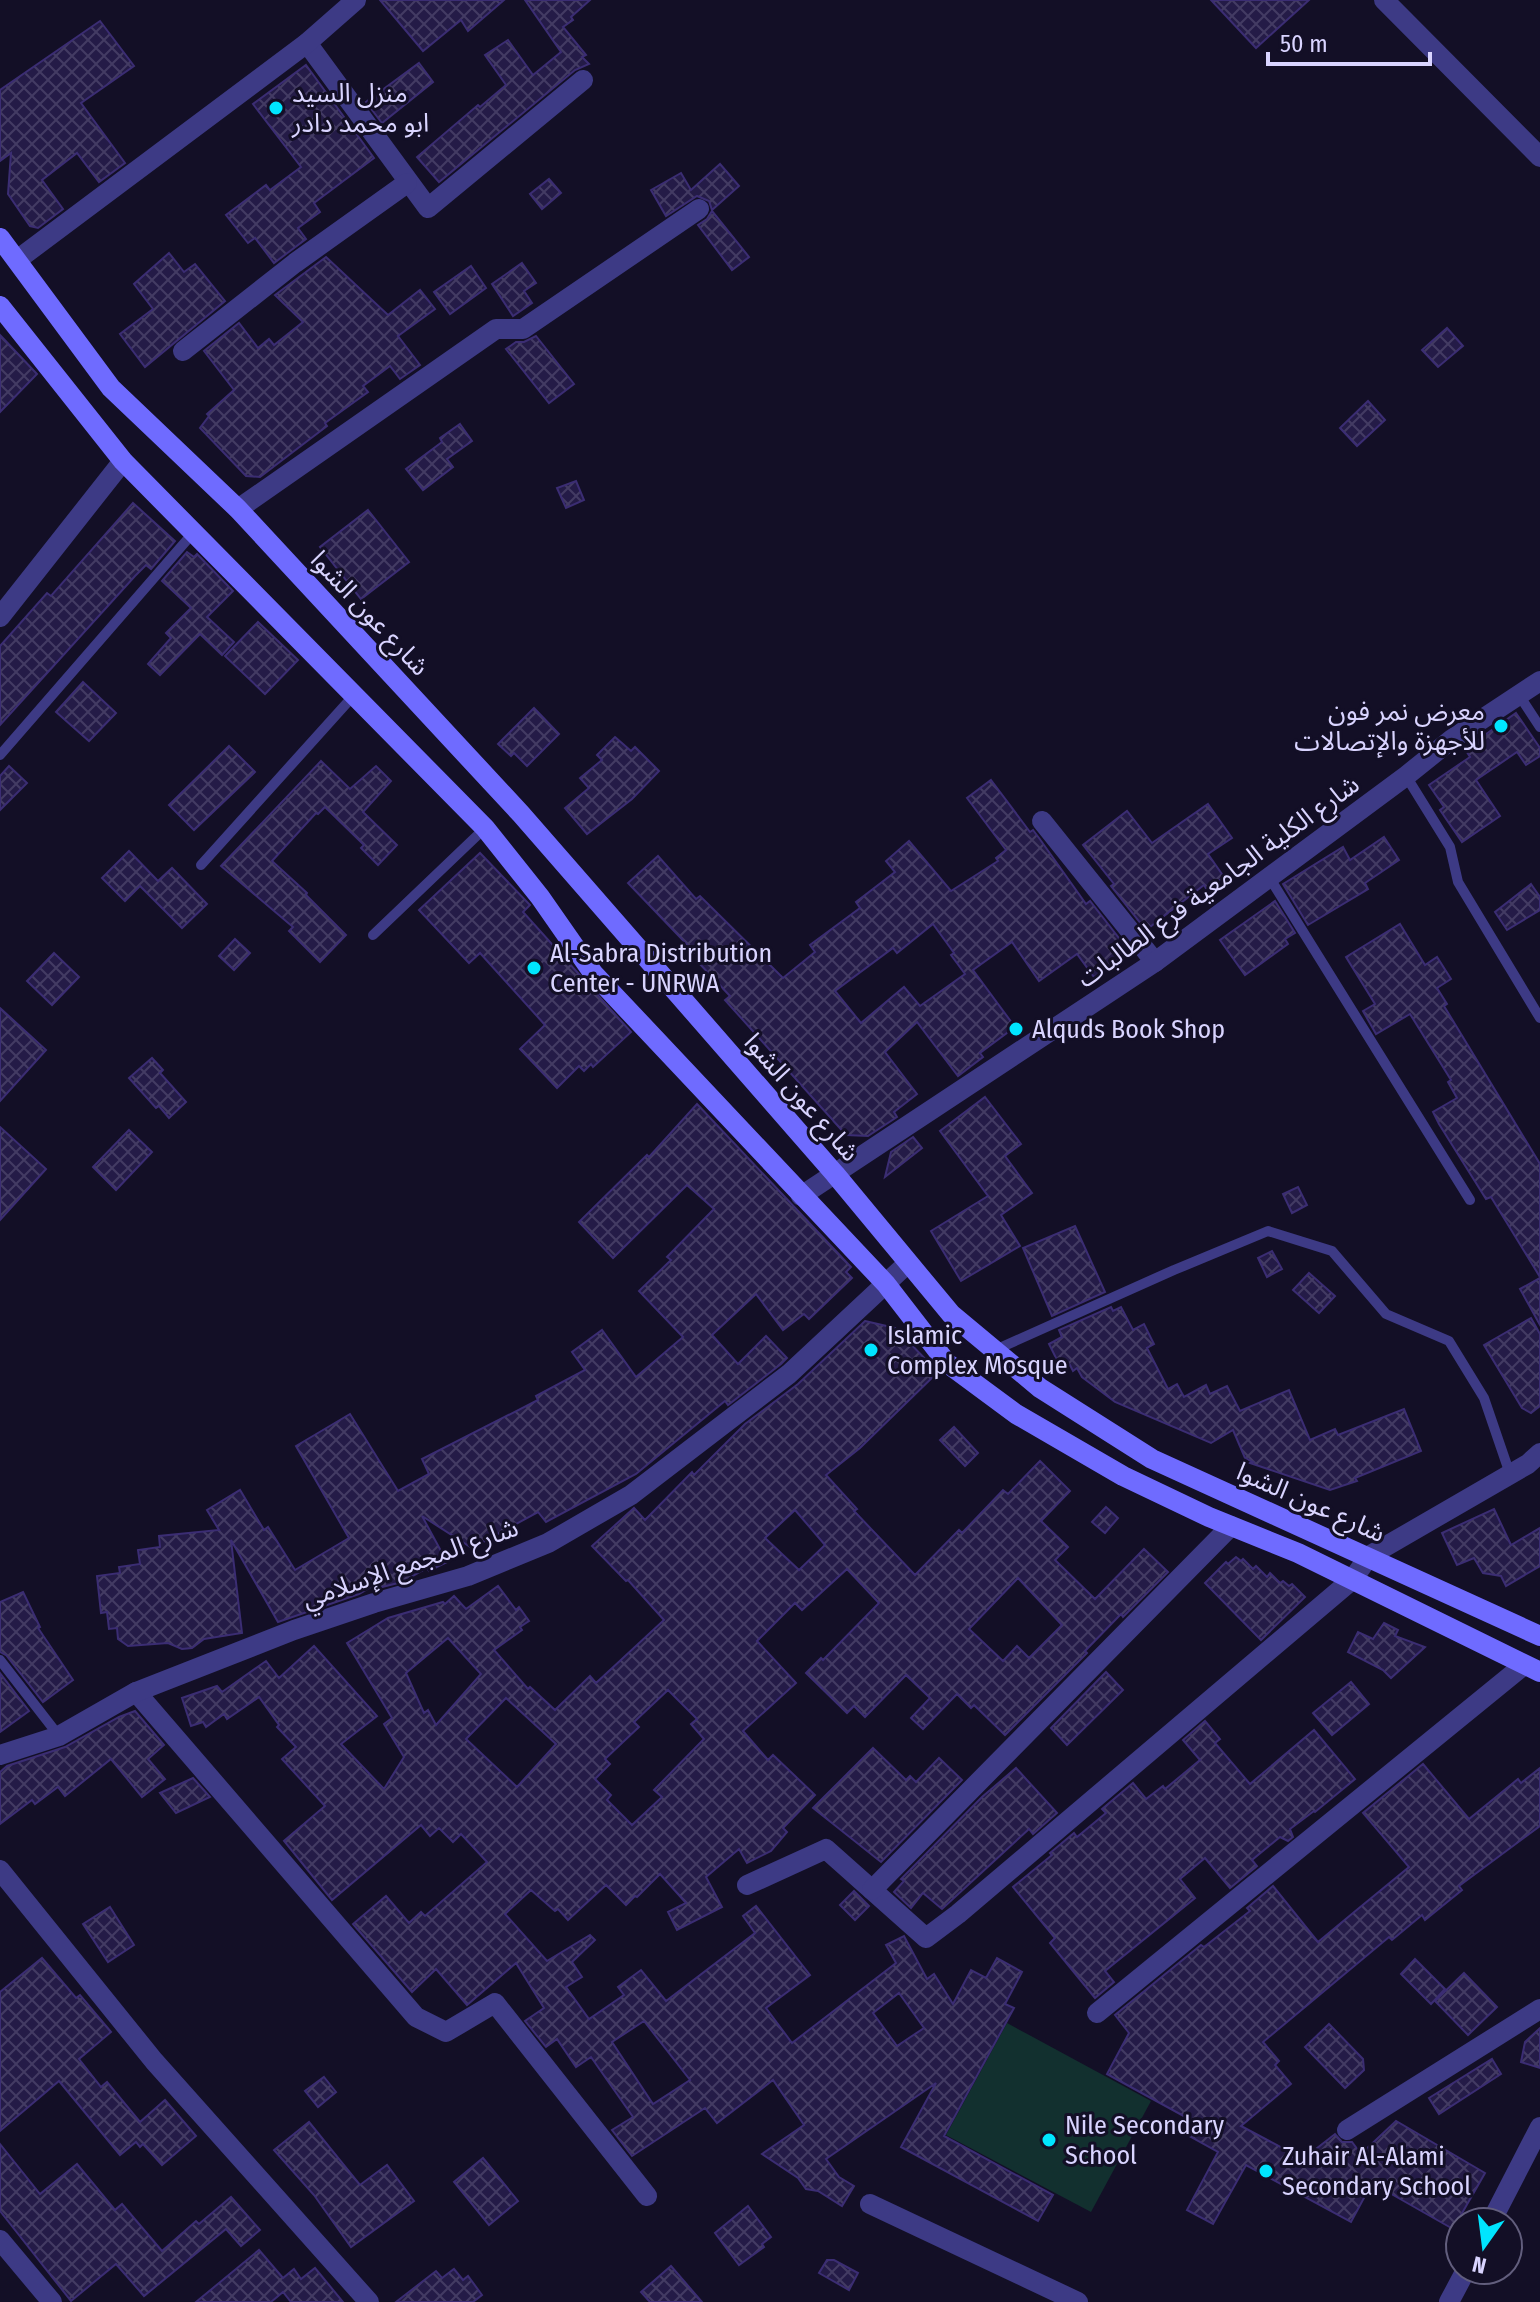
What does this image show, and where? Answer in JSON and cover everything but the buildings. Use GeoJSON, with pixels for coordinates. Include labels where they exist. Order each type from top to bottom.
{"type":"FeatureCollection","features":[{"type":"Feature","properties":{"kind":"main road","name":"شارع عون الشوا"},"geometry":{"type":"LineString","coordinates":[[0,238],[111,388],[238,509],[521,814],[835,1174],[951,1314],[1040,1388],[1152,1459],[1540,1636]]}},
{"type":"Feature","properties":{"kind":"main road","name":"شارع عون الشوا"},"geometry":{"type":"LineString","coordinates":[[0,306],[123,461],[485,828],[540,897],[593,973],[886,1284],[947,1363],[1016,1414],[1123,1476],[1353,1579],[1532,1668]]}},
{"type":"Feature","properties":{"kind":"street"},"geometry":{"type":"LineString","coordinates":[[17,260],[307,43],[356,0]]}},
{"type":"Feature","properties":{"kind":"street"},"geometry":{"type":"LineString","coordinates":[[1384,0],[1540,157]]}},
{"type":"Feature","properties":{"kind":"street"},"geometry":{"type":"LineString","coordinates":[[307,43],[428,208],[583,80]]}},
{"type":"Feature","properties":{"kind":"street"},"geometry":{"type":"LineString","coordinates":[[183,351],[295,263],[407,183]]}},
{"type":"Feature","properties":{"kind":"street"},"geometry":{"type":"LineString","coordinates":[[238,509],[496,329],[523,329],[699,209]]}},
{"type":"Feature","properties":{"kind":"street"},"geometry":{"type":"LineString","coordinates":[[0,617],[123,461]]}},
{"type":"Feature","properties":{"kind":"street","name":"شارع الكلية الجامعية فرع الطالبات"},"geometry":{"type":"LineString","coordinates":[[801,1196],[1155,962],[1452,739],[1540,681]]}},
{"type":"Feature","properties":{"kind":"street"},"geometry":{"type":"LineString","coordinates":[[1042,821],[1155,962]]}},
{"type":"Feature","properties":{"kind":"street","name":"شارع المجمع الإسلامي"},"geometry":{"type":"LineString","coordinates":[[0,1755],[59,1736],[136,1692],[294,1630],[468,1576],[548,1543],[631,1495],[789,1374],[908,1263]]}},
{"type":"Feature","properties":{"kind":"street"},"geometry":{"type":"LineString","coordinates":[[747,1885],[826,1849],[926,1938],[1353,1579],[1369,1556],[1510,1474],[1540,1453]]}},
{"type":"Feature","properties":{"kind":"street"},"geometry":{"type":"LineString","coordinates":[[872,1890],[1231,1526]]}},
{"type":"Feature","properties":{"kind":"street"},"geometry":{"type":"LineString","coordinates":[[1097,2013],[1532,1668]]}},
{"type":"Feature","properties":{"kind":"street"},"geometry":{"type":"LineString","coordinates":[[136,1692],[416,2017],[446,2032],[495,2003],[647,2196]]}},
{"type":"Feature","properties":{"kind":"street"},"geometry":{"type":"LineString","coordinates":[[0,1870],[154,2061],[369,2302]]}},
{"type":"Feature","properties":{"kind":"street"},"geometry":{"type":"LineString","coordinates":[[1347,2130],[1540,2009]]}},
{"type":"Feature","properties":{"kind":"street"},"geometry":{"type":"LineString","coordinates":[[1499,2206],[1539,2131]]}},
{"type":"Feature","properties":{"kind":"street"},"geometry":{"type":"LineString","coordinates":[[870,2204],[1054,2297],[1078,2302]]}},
{"type":"Feature","properties":{"kind":"street"},"geometry":{"type":"LineString","coordinates":[[0,2240],[52,2302]]}},
{"type":"Feature","properties":{"kind":"lane"},"geometry":{"type":"LineString","coordinates":[[0,755],[193,533]]}},
{"type":"Feature","properties":{"kind":"lane"},"geometry":{"type":"LineString","coordinates":[[201,865],[355,694]]}},
{"type":"Feature","properties":{"kind":"lane"},"geometry":{"type":"LineString","coordinates":[[1519,695],[1540,727]]}},
{"type":"Feature","properties":{"kind":"lane"},"geometry":{"type":"LineString","coordinates":[[1406,776],[1450,847],[1458,882],[1540,1018]]}},
{"type":"Feature","properties":{"kind":"lane"},"geometry":{"type":"LineString","coordinates":[[373,935],[485,828]]}},
{"type":"Feature","properties":{"kind":"lane"},"geometry":{"type":"LineString","coordinates":[[1269,877],[1470,1200]]}},
{"type":"Feature","properties":{"kind":"lane"},"geometry":{"type":"LineString","coordinates":[[995,1350],[1268,1231],[1332,1251],[1386,1314],[1449,1341],[1484,1398],[1510,1474]]}},
{"type":"Feature","properties":{"kind":"lane"},"geometry":{"type":"LineString","coordinates":[[0,1660],[59,1736]]}},
{"type":"Feature","properties":{"kind":"green space"},"geometry":{"type":"Polygon","coordinates":[[[1007,2023],[1151,2101],[1091,2212],[946,2135],[1007,2023]]]}},
{"type":"Feature","properties":{"kind":"place","name":"منزل السيد ابو محمد دادر"},"geometry":{"type":"Point","coordinates":[276,108]}},
{"type":"Feature","properties":{"kind":"place","name":"معرض نمر فون للأجهزة والإتصالات"},"geometry":{"type":"Point","coordinates":[1501,726]}},
{"type":"Feature","properties":{"kind":"place","name":"Al-Sabra Distribution Center - UNRWA"},"geometry":{"type":"Point","coordinates":[534,968]}},
{"type":"Feature","properties":{"kind":"place","name":"Alquds Book Shop"},"geometry":{"type":"Point","coordinates":[1016,1029]}},
{"type":"Feature","properties":{"kind":"place","name":"Islamic Complex Mosque"},"geometry":{"type":"Point","coordinates":[871,1350]}},
{"type":"Feature","properties":{"kind":"place","name":"Nile Secondary School"},"geometry":{"type":"Point","coordinates":[1049,2140]}},
{"type":"Feature","properties":{"kind":"place","name":"Zuhair Al-Alami Secondary School"},"geometry":{"type":"Point","coordinates":[1266,2171]}}]}
